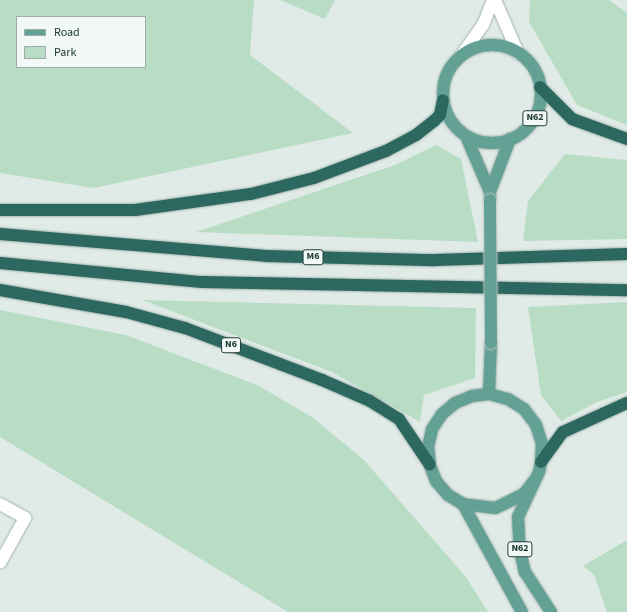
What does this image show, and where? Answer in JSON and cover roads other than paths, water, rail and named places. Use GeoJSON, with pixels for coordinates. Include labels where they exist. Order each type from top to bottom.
{"type":"FeatureCollection","features":[{"type":"Feature","properties":{"kind":"highway"},"geometry":{"type":"LineString","coordinates":[[540,86],[572,119],[627,139]]}},
{"type":"Feature","properties":{"kind":"highway"},"geometry":{"type":"LineString","coordinates":[[0,210],[135,210],[251,194],[314,178],[386,151],[416,135],[434,121],[440,115],[444,100]]}},
{"type":"Feature","properties":{"kind":"highway","name":"M6"},"geometry":{"type":"LineString","coordinates":[[0,234],[266,256],[435,260],[627,254]]}},
{"type":"Feature","properties":{"kind":"highway"},"geometry":{"type":"LineString","coordinates":[[0,263],[202,282],[627,290]]}},
{"type":"Feature","properties":{"kind":"highway","name":"N6"},"geometry":{"type":"LineString","coordinates":[[0,290],[126,312],[185,328],[322,380],[389,411],[406,428],[430,464]]}},
{"type":"Feature","properties":{"kind":"highway"},"geometry":{"type":"LineString","coordinates":[[542,462],[563,432],[627,403]]}},
{"type":"Feature","properties":{"kind":"main road"},"geometry":{"type":"LineString","coordinates":[[490,196],[466,136],[451,120],[444,100],[446,78],[461,56],[476,48],[491,45],[518,53]]}},
{"type":"Feature","properties":{"kind":"main road","name":"N62"},"geometry":{"type":"LineString","coordinates":[[466,136],[494,143],[510,140],[524,131],[535,118],[540,103],[540,86],[529,62],[518,53]]}},
{"type":"Feature","properties":{"kind":"main road"},"geometry":{"type":"LineString","coordinates":[[489,394],[491,343],[490,196],[510,140]]}},
{"type":"Feature","properties":{"kind":"main road","name":"N62"},"geometry":{"type":"LineString","coordinates":[[534,481],[524,494],[495,508],[463,504],[448,495],[436,481],[430,464],[428,447],[432,429],[442,414],[466,398],[489,394],[508,399],[524,409],[532,420],[542,443],[542,462],[534,481],[518,517],[520,551],[525,572],[551,612]]}},
{"type":"Feature","properties":{"kind":"main road","name":"N62"},"geometry":{"type":"LineString","coordinates":[[463,504],[522,612]]}},
{"type":"Feature","properties":{"kind":"street"},"geometry":{"type":"LineString","coordinates":[[494,0],[518,53]]}},
{"type":"Feature","properties":{"kind":"street"},"geometry":{"type":"LineString","coordinates":[[461,56],[483,25],[494,0]]}},
{"type":"Feature","properties":{"kind":"street"},"geometry":{"type":"LineString","coordinates":[[0,504],[25,518],[0,563]]}}]}
